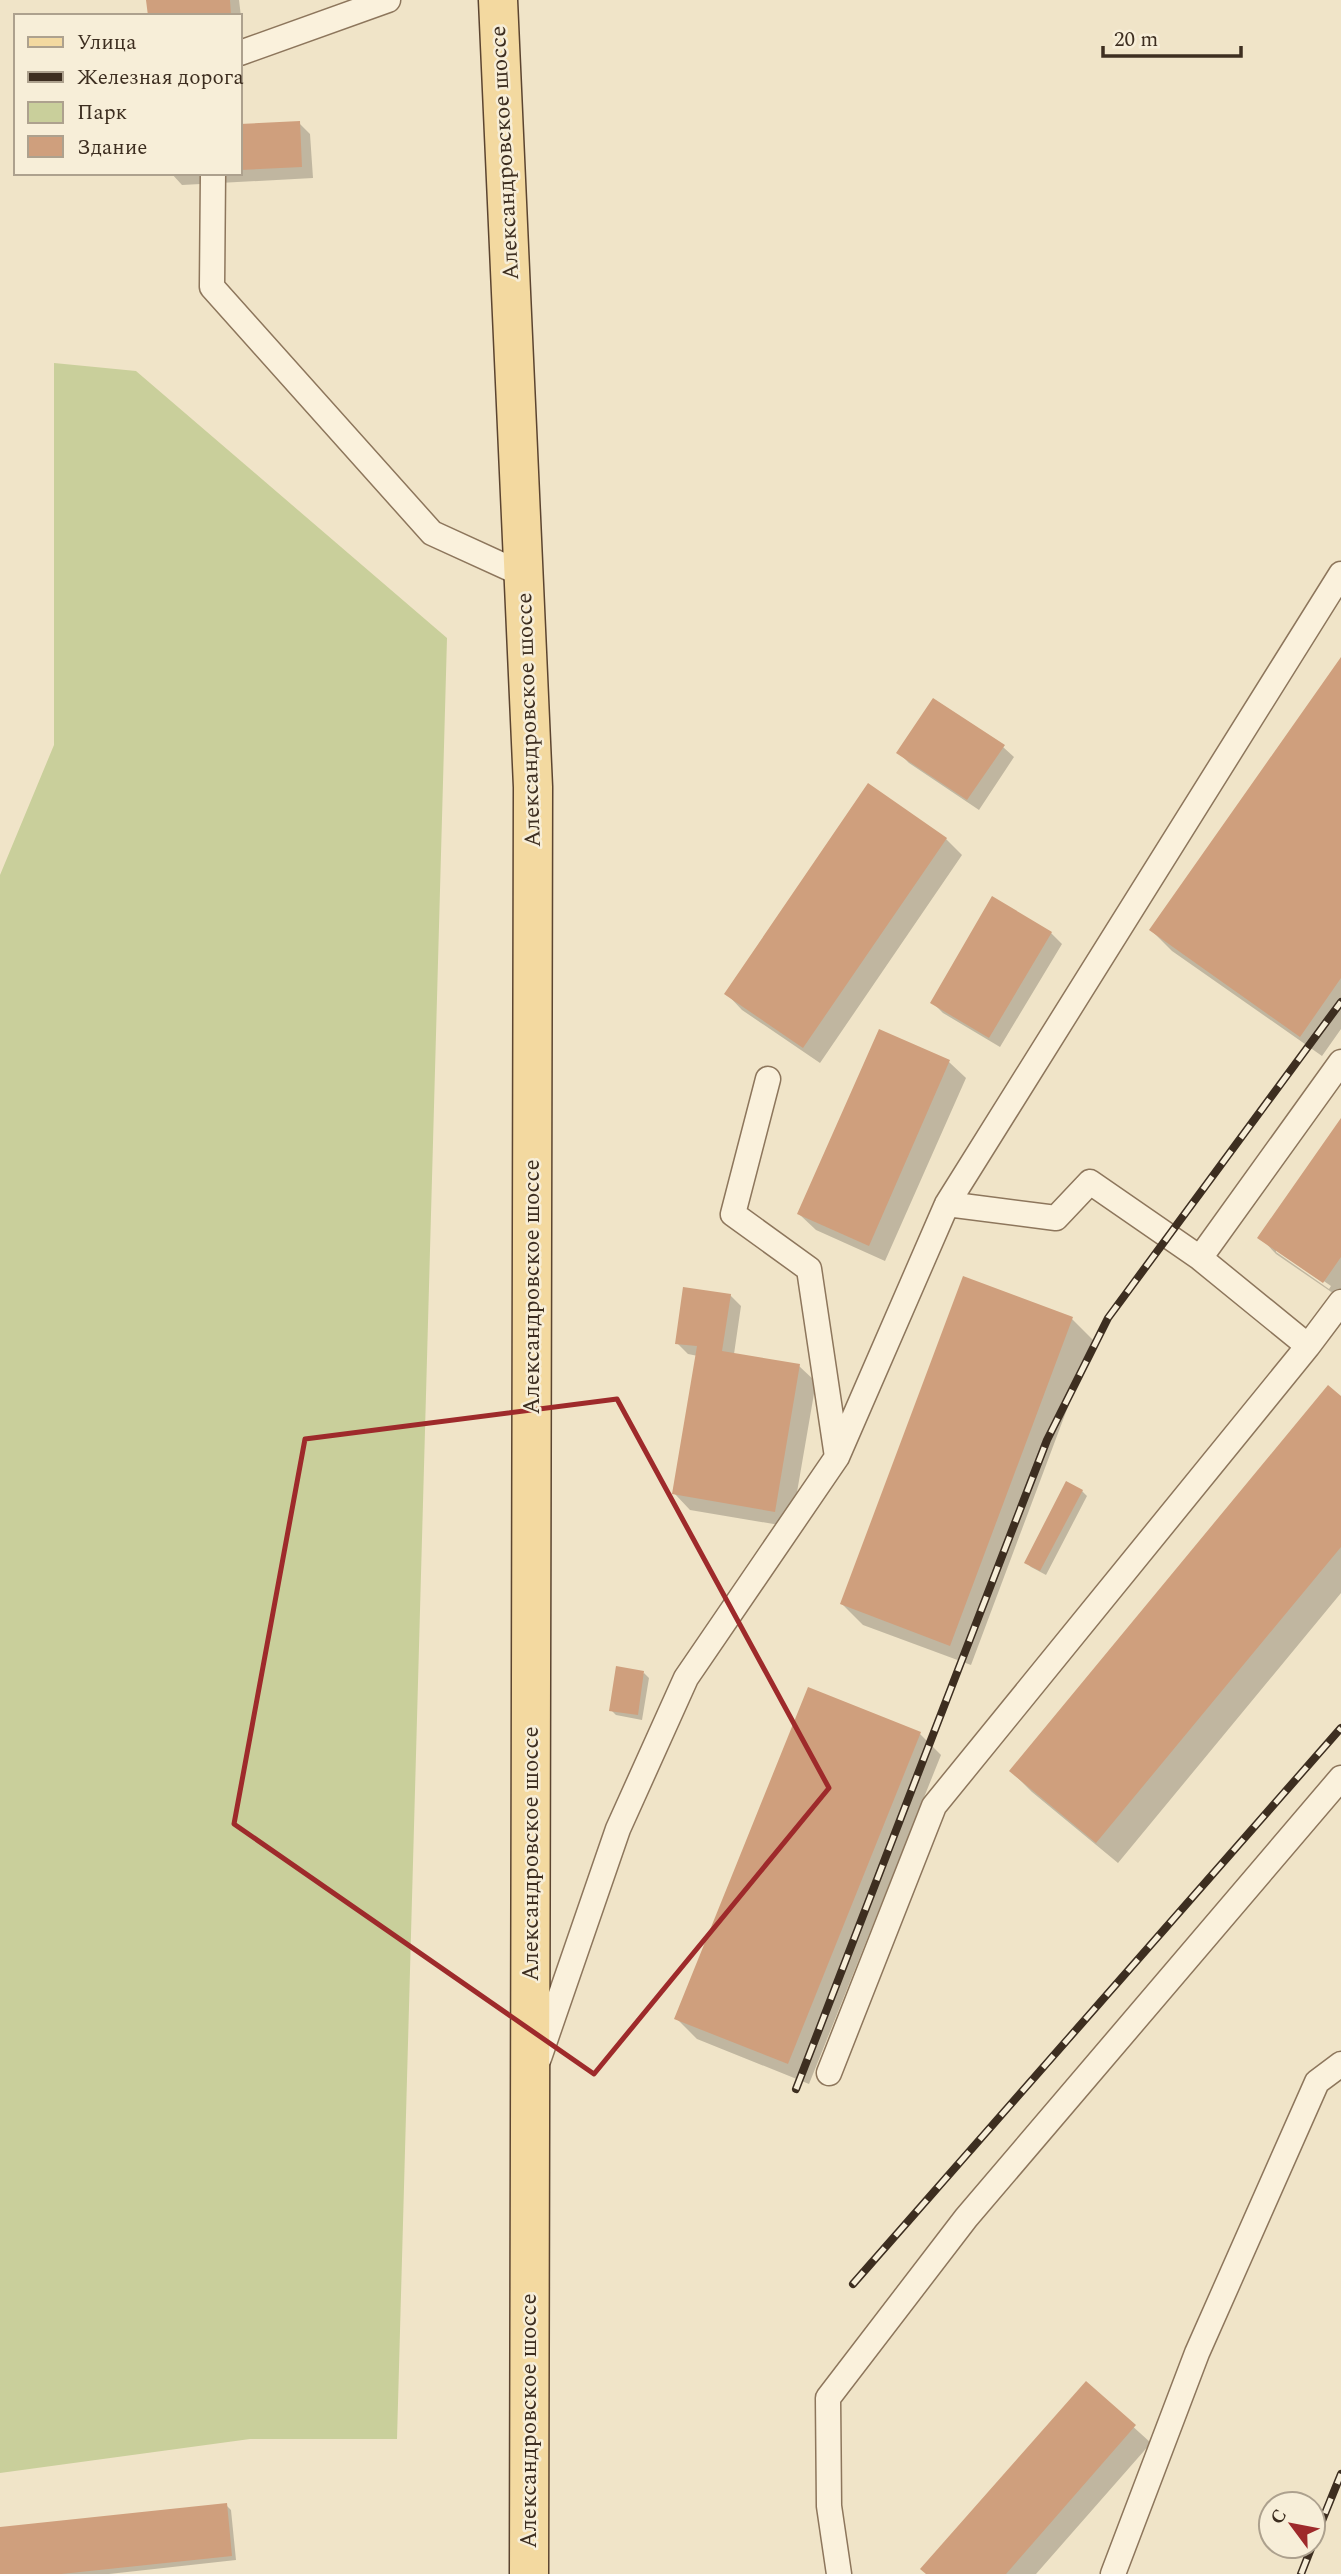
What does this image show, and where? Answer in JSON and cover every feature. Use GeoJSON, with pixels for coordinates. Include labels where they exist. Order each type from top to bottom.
{"type":"FeatureCollection","features":[{"type":"Feature","properties":{"kind":"main road","name":"Александровское шоссе"},"geometry":{"type":"LineString","coordinates":[[498,0],[533,787],[529,2574]]}},
{"type":"Feature","properties":{"kind":"lane"},"geometry":{"type":"LineString","coordinates":[[242,52],[388,0]]}},
{"type":"Feature","properties":{"kind":"lane"},"geometry":{"type":"LineString","coordinates":[[213,175],[212,287],[432,533],[524,575]]}},
{"type":"Feature","properties":{"kind":"lane"},"geometry":{"type":"LineString","coordinates":[[530,2082],[618,1829],[686,1678],[837,1457],[947,1204],[1341,574]]}},
{"type":"Feature","properties":{"kind":"lane"},"geometry":{"type":"LineString","coordinates":[[1200,1258],[1341,1062]]}},
{"type":"Feature","properties":{"kind":"lane"},"geometry":{"type":"LineString","coordinates":[[768,1079],[733,1214],[809,1269],[837,1457]]}},
{"type":"Feature","properties":{"kind":"lane"},"geometry":{"type":"LineString","coordinates":[[947,1204],[1056,1218],[1090,1182],[1200,1258],[1308,1346]]}},
{"type":"Feature","properties":{"kind":"lane"},"geometry":{"type":"LineString","coordinates":[[829,2073],[934,1806],[1341,1302]]}},
{"type":"Feature","properties":{"kind":"lane"},"geometry":{"type":"LineString","coordinates":[[839,2574],[829,2506],[828,2398],[966,2218],[1341,1778]]}},
{"type":"Feature","properties":{"kind":"lane"},"geometry":{"type":"LineString","coordinates":[[1113,2574],[1197,2353],[1306,2106],[1317,2082],[1341,2064]]}},
{"type":"Feature","properties":{"kind":"highlighted area"},"geometry":{"type":"Polygon","coordinates":[[[617,1399],[829,1788],[594,2074],[234,1824],[305,1439],[617,1399]]]}},
{"type":"Feature","properties":{"kind":"green space"},"geometry":{"type":"Polygon","coordinates":[[[54,363],[136,371],[447,638],[397,2439],[250,2439],[0,2473],[0,875],[54,745],[54,363]]]}},
{"type":"Feature","properties":{"kind":"building"},"geometry":{"type":"Polygon","coordinates":[[[146,0],[230,0],[231,14],[148,14],[146,0]]]}},
{"type":"Feature","properties":{"kind":"building"},"geometry":{"type":"Polygon","coordinates":[[[300,121],[302,167],[242,170],[242,124],[300,121]]]}},
{"type":"Feature","properties":{"kind":"building"},"geometry":{"type":"Polygon","coordinates":[[[1341,657],[1341,978],[1300,1037],[1149,930],[1341,657]]]}},
{"type":"Feature","properties":{"kind":"building"},"geometry":{"type":"Polygon","coordinates":[[[933,698],[1005,745],[967,800],[896,753],[933,698]]]}},
{"type":"Feature","properties":{"kind":"building"},"geometry":{"type":"Polygon","coordinates":[[[868,783],[947,838],[803,1048],[724,994],[868,783]]]}},
{"type":"Feature","properties":{"kind":"building"},"geometry":{"type":"Polygon","coordinates":[[[992,896],[1052,932],[989,1038],[930,1003],[992,896]]]}},
{"type":"Feature","properties":{"kind":"building"},"geometry":{"type":"Polygon","coordinates":[[[879,1029],[950,1060],[869,1246],[797,1214],[879,1029]]]}},
{"type":"Feature","properties":{"kind":"building"},"geometry":{"type":"Polygon","coordinates":[[[1341,1118],[1341,1257],[1323,1283],[1257,1238],[1341,1118]]]}},
{"type":"Feature","properties":{"kind":"building"},"geometry":{"type":"Polygon","coordinates":[[[963,1276],[1073,1317],[950,1646],[840,1604],[963,1276]]]}},
{"type":"Feature","properties":{"kind":"building"},"geometry":{"type":"Polygon","coordinates":[[[683,1287],[731,1294],[722,1351],[800,1364],[775,1512],[672,1494],[697,1346],[675,1344],[683,1287]]]}},
{"type":"Feature","properties":{"kind":"building"},"geometry":{"type":"Polygon","coordinates":[[[1328,1385],[1341,1396],[1341,1547],[1096,1843],[1009,1771],[1328,1385]]]}},
{"type":"Feature","properties":{"kind":"building"},"geometry":{"type":"Polygon","coordinates":[[[1066,1481],[1083,1490],[1040,1571],[1024,1563],[1066,1481]]]}},
{"type":"Feature","properties":{"kind":"building"},"geometry":{"type":"Polygon","coordinates":[[[616,1666],[644,1671],[638,1715],[609,1711],[616,1666]]]}},
{"type":"Feature","properties":{"kind":"building"},"geometry":{"type":"Polygon","coordinates":[[[808,1687],[921,1732],[788,2064],[674,2019],[808,1687]]]}},
{"type":"Feature","properties":{"kind":"building"},"geometry":{"type":"Polygon","coordinates":[[[1086,2381],[1136,2425],[1006,2574],[926,2574],[920,2569],[1086,2381]]]}},
{"type":"Feature","properties":{"kind":"building"},"geometry":{"type":"Polygon","coordinates":[[[227,2503],[232,2556],[61,2574],[0,2574],[0,2527],[227,2503]]]}},
{"type":"Feature","properties":{"kind":"railway"},"geometry":{"type":"LineString","coordinates":[[796,2089],[1047,1440],[1108,1318],[1341,1002]]}},
{"type":"Feature","properties":{"kind":"railway"},"geometry":{"type":"LineString","coordinates":[[853,2284],[1341,1728]]}},
{"type":"Feature","properties":{"kind":"railway"},"geometry":{"type":"LineString","coordinates":[[1327,2508],[1341,2474]]}},
{"type":"Feature","properties":{"kind":"railway"},"geometry":{"type":"LineString","coordinates":[[1301,2574],[1306,2560]]}}]}
